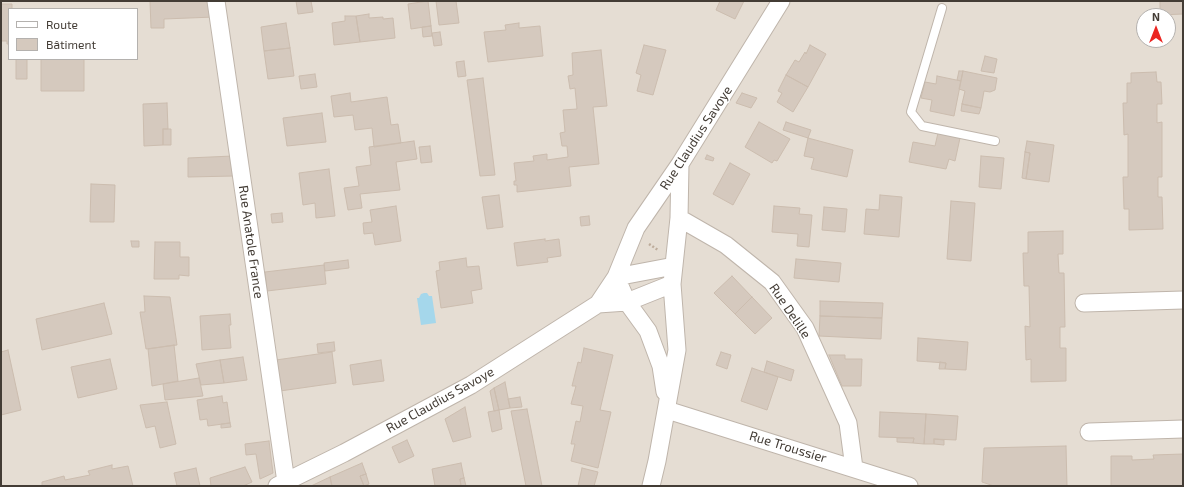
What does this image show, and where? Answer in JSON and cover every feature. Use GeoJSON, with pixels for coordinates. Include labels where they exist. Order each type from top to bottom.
{"type":"FeatureCollection","features":[{"type":"Feature","properties":{"kind":"street","name":"Rue Anatole France"},"geometry":{"type":"LineString","coordinates":[[216,1],[282,484]]}},
{"type":"Feature","properties":{"kind":"street","name":"Rue Claudius Savoye"},"geometry":{"type":"LineString","coordinates":[[282,484],[344,453],[471,384],[598,304],[616,277],[636,228],[680,164],[781,1]]}},
{"type":"Feature","properties":{"kind":"street"},"geometry":{"type":"LineString","coordinates":[[651,486],[656,469],[667,410],[676,350],[672,284],[679,218],[680,164]]}},
{"type":"Feature","properties":{"kind":"street","name":"Rue Delille"},"geometry":{"type":"LineString","coordinates":[[679,218],[726,245],[772,282],[805,328],[848,423],[854,468]]}},
{"type":"Feature","properties":{"kind":"street"},"geometry":{"type":"LineString","coordinates":[[667,410],[661,366],[648,331],[627,302],[616,277],[674,266]]}},
{"type":"Feature","properties":{"kind":"street","name":"Rue Claudius Savoye"},"geometry":{"type":"LineString","coordinates":[[598,304],[627,302],[672,284]]}},
{"type":"Feature","properties":{"kind":"street"},"geometry":{"type":"LineString","coordinates":[[1084,303],[1183,300]]}},
{"type":"Feature","properties":{"kind":"street","name":"Rue Troussier"},"geometry":{"type":"LineString","coordinates":[[667,410],[854,468],[880,481],[909,486]]}},
{"type":"Feature","properties":{"kind":"street"},"geometry":{"type":"LineString","coordinates":[[1089,432],[1183,429]]}},
{"type":"Feature","properties":{"kind":"lane"},"geometry":{"type":"LineString","coordinates":[[942,8],[911,112],[922,126],[995,141]]}},
{"type":"Feature","properties":{"kind":"shaded area"},"geometry":{"type":"Polygon","coordinates":[[[1,1],[1183,1],[1183,486],[1,486],[1,1]]]}},
{"type":"Feature","properties":{"kind":"water"},"geometry":{"type":"Polygon","coordinates":[[[424,293],[432,296],[436,323],[421,325],[417,298],[424,293]]]}},
{"type":"Feature","properties":{"kind":"building"},"geometry":{"type":"Polygon","coordinates":[[[150,1],[211,1],[214,17],[164,19],[164,28],[151,28],[150,1]]]}},
{"type":"Feature","properties":{"kind":"building"},"geometry":{"type":"Polygon","coordinates":[[[296,1],[311,1],[313,12],[298,14],[296,1]]]}},
{"type":"Feature","properties":{"kind":"building"},"geometry":{"type":"Polygon","coordinates":[[[428,1],[431,26],[411,29],[408,4],[428,1]]]}},
{"type":"Feature","properties":{"kind":"building"},"geometry":{"type":"Polygon","coordinates":[[[436,1],[456,1],[459,23],[439,25],[436,1]]]}},
{"type":"Feature","properties":{"kind":"building"},"geometry":{"type":"Polygon","coordinates":[[[720,1],[744,1],[735,19],[716,10],[720,1]]]}},
{"type":"Feature","properties":{"kind":"building"},"geometry":{"type":"Polygon","coordinates":[[[1160,1],[1183,1],[1183,14],[1176,14],[1176,8],[1160,8],[1160,1]]]}},
{"type":"Feature","properties":{"kind":"building"},"geometry":{"type":"Polygon","coordinates":[[[1,4],[12,4],[12,8],[8,8],[8,44],[7,41],[1,41],[1,4]]]}},
{"type":"Feature","properties":{"kind":"building"},"geometry":{"type":"Polygon","coordinates":[[[369,14],[369,18],[393,18],[395,38],[360,42],[356,16],[369,14]]]}},
{"type":"Feature","properties":{"kind":"building"},"geometry":{"type":"Polygon","coordinates":[[[345,16],[356,16],[360,42],[334,45],[332,23],[345,21],[345,16]]]}},
{"type":"Feature","properties":{"kind":"building"},"geometry":{"type":"Polygon","coordinates":[[[286,23],[290,48],[264,51],[261,27],[286,23]]]}},
{"type":"Feature","properties":{"kind":"building"},"geometry":{"type":"Polygon","coordinates":[[[519,23],[519,28],[540,26],[543,56],[488,62],[484,32],[506,30],[505,25],[519,23]]]}},
{"type":"Feature","properties":{"kind":"building"},"geometry":{"type":"Polygon","coordinates":[[[431,26],[432,36],[423,37],[422,27],[431,26]]]}},
{"type":"Feature","properties":{"kind":"building"},"geometry":{"type":"Polygon","coordinates":[[[440,32],[442,45],[434,46],[432,33],[440,32]]]}},
{"type":"Feature","properties":{"kind":"building"},"geometry":{"type":"Polygon","coordinates":[[[644,45],[666,50],[653,95],[637,91],[641,75],[636,73],[644,45]]]}},
{"type":"Feature","properties":{"kind":"building"},"geometry":{"type":"Polygon","coordinates":[[[810,45],[826,54],[808,87],[786,75],[795,60],[799,62],[805,52],[806,54],[810,45]]]}},
{"type":"Feature","properties":{"kind":"building"},"geometry":{"type":"Polygon","coordinates":[[[290,48],[294,76],[268,79],[264,51],[290,48]]]}},
{"type":"Feature","properties":{"kind":"building"},"geometry":{"type":"Polygon","coordinates":[[[601,50],[607,106],[593,107],[599,164],[569,167],[571,186],[517,192],[517,185],[514,185],[514,181],[516,181],[514,163],[534,161],[533,156],[547,154],[547,160],[568,157],[567,146],[562,146],[560,133],[565,132],[563,110],[577,109],[575,88],[570,89],[568,76],[573,75],[572,53],[601,50]]]}},
{"type":"Feature","properties":{"kind":"building"},"geometry":{"type":"Polygon","coordinates":[[[985,56],[997,59],[994,73],[981,71],[985,56]]]}},
{"type":"Feature","properties":{"kind":"building"},"geometry":{"type":"Polygon","coordinates":[[[16,60],[27,60],[27,79],[16,79],[16,60]]]}},
{"type":"Feature","properties":{"kind":"building"},"geometry":{"type":"Polygon","coordinates":[[[41,60],[84,60],[84,91],[41,91],[41,60]]]}},
{"type":"Feature","properties":{"kind":"building"},"geometry":{"type":"Polygon","coordinates":[[[464,61],[466,76],[458,77],[456,62],[464,61]]]}},
{"type":"Feature","properties":{"kind":"building"},"geometry":{"type":"Polygon","coordinates":[[[959,71],[963,71],[961,81],[957,80],[959,71]]]}},
{"type":"Feature","properties":{"kind":"building"},"geometry":{"type":"Polygon","coordinates":[[[963,71],[997,78],[995,90],[990,92],[984,91],[981,108],[962,104],[965,91],[959,89],[963,71]]]}},
{"type":"Feature","properties":{"kind":"building"},"geometry":{"type":"Polygon","coordinates":[[[1156,72],[1157,82],[1161,82],[1162,104],[1157,104],[1157,123],[1162,122],[1162,177],[1158,177],[1158,197],[1162,197],[1163,229],[1129,230],[1129,209],[1124,209],[1123,177],[1128,177],[1128,134],[1124,135],[1123,103],[1127,103],[1127,83],[1131,83],[1131,73],[1156,72]]]}},
{"type":"Feature","properties":{"kind":"building"},"geometry":{"type":"Polygon","coordinates":[[[315,74],[317,87],[301,89],[299,76],[315,74]]]}},
{"type":"Feature","properties":{"kind":"building"},"geometry":{"type":"Polygon","coordinates":[[[786,75],[808,87],[793,112],[777,102],[782,93],[778,91],[786,75]]]}},
{"type":"Feature","properties":{"kind":"building"},"geometry":{"type":"Polygon","coordinates":[[[937,76],[961,81],[954,116],[930,111],[932,100],[921,98],[925,82],[936,84],[937,76]]]}},
{"type":"Feature","properties":{"kind":"building"},"geometry":{"type":"Polygon","coordinates":[[[483,78],[495,175],[480,176],[467,80],[483,78]]]}},
{"type":"Feature","properties":{"kind":"building"},"geometry":{"type":"Polygon","coordinates":[[[350,93],[351,102],[387,97],[391,125],[398,124],[401,143],[374,147],[372,128],[355,130],[353,115],[334,117],[331,96],[350,93]]]}},
{"type":"Feature","properties":{"kind":"building"},"geometry":{"type":"Polygon","coordinates":[[[742,93],[757,98],[751,108],[736,103],[742,93]]]}},
{"type":"Feature","properties":{"kind":"building"},"geometry":{"type":"Polygon","coordinates":[[[167,103],[168,129],[163,129],[163,145],[144,146],[143,104],[167,103]]]}},
{"type":"Feature","properties":{"kind":"building"},"geometry":{"type":"Polygon","coordinates":[[[962,104],[981,108],[979,114],[961,111],[962,104]]]}},
{"type":"Feature","properties":{"kind":"building"},"geometry":{"type":"Polygon","coordinates":[[[322,113],[326,142],[287,146],[283,118],[322,113]]]}},
{"type":"Feature","properties":{"kind":"building"},"geometry":{"type":"Polygon","coordinates":[[[759,122],[790,139],[777,161],[774,160],[772,163],[745,147],[759,122]]]}},
{"type":"Feature","properties":{"kind":"building"},"geometry":{"type":"Polygon","coordinates":[[[786,122],[811,130],[808,138],[783,130],[786,122]]]}},
{"type":"Feature","properties":{"kind":"building"},"geometry":{"type":"Polygon","coordinates":[[[163,129],[171,129],[171,145],[163,145],[163,129]]]}},
{"type":"Feature","properties":{"kind":"building"},"geometry":{"type":"Polygon","coordinates":[[[938,133],[960,138],[955,161],[949,159],[946,169],[909,162],[913,142],[935,146],[938,133]]]}},
{"type":"Feature","properties":{"kind":"building"},"geometry":{"type":"Polygon","coordinates":[[[808,138],[853,150],[847,177],[811,169],[814,158],[804,156],[808,138]]]}},
{"type":"Feature","properties":{"kind":"building"},"geometry":{"type":"Polygon","coordinates":[[[414,141],[417,159],[396,162],[400,190],[360,194],[362,208],[348,210],[344,188],[359,186],[356,167],[371,165],[369,147],[414,141]]]}},
{"type":"Feature","properties":{"kind":"building"},"geometry":{"type":"Polygon","coordinates":[[[1027,141],[1054,145],[1049,182],[1026,179],[1030,153],[1025,152],[1027,141]]]}},
{"type":"Feature","properties":{"kind":"building"},"geometry":{"type":"Polygon","coordinates":[[[430,146],[432,162],[421,163],[419,147],[430,146]]]}},
{"type":"Feature","properties":{"kind":"building"},"geometry":{"type":"Polygon","coordinates":[[[1025,152],[1030,153],[1026,179],[1022,178],[1025,152]]]}},
{"type":"Feature","properties":{"kind":"building"},"geometry":{"type":"Polygon","coordinates":[[[707,155],[714,158],[713,161],[705,159],[707,155]]]}},
{"type":"Feature","properties":{"kind":"building"},"geometry":{"type":"Polygon","coordinates":[[[233,156],[234,176],[188,177],[188,158],[233,156]]]}},
{"type":"Feature","properties":{"kind":"building"},"geometry":{"type":"Polygon","coordinates":[[[981,156],[1004,158],[1001,189],[979,187],[981,156]]]}},
{"type":"Feature","properties":{"kind":"building"},"geometry":{"type":"Polygon","coordinates":[[[730,163],[750,174],[733,205],[713,194],[730,163]]]}},
{"type":"Feature","properties":{"kind":"building"},"geometry":{"type":"Polygon","coordinates":[[[329,169],[335,216],[316,218],[315,203],[303,205],[299,173],[329,169]]]}},
{"type":"Feature","properties":{"kind":"building"},"geometry":{"type":"Polygon","coordinates":[[[91,184],[115,185],[114,222],[90,222],[91,184]]]}},
{"type":"Feature","properties":{"kind":"building"},"geometry":{"type":"Polygon","coordinates":[[[499,195],[503,227],[487,229],[482,197],[499,195]]]}},
{"type":"Feature","properties":{"kind":"building"},"geometry":{"type":"Polygon","coordinates":[[[880,195],[902,197],[899,237],[864,234],[866,209],[879,210],[880,195]]]}},
{"type":"Feature","properties":{"kind":"building"},"geometry":{"type":"Polygon","coordinates":[[[951,201],[975,203],[971,261],[947,259],[951,201]]]}},
{"type":"Feature","properties":{"kind":"building"},"geometry":{"type":"Polygon","coordinates":[[[396,206],[401,241],[375,245],[373,233],[364,234],[363,223],[372,222],[370,210],[396,206]]]}},
{"type":"Feature","properties":{"kind":"building"},"geometry":{"type":"Polygon","coordinates":[[[774,206],[800,208],[799,214],[812,215],[809,247],[797,246],[798,234],[772,232],[774,206]]]}},
{"type":"Feature","properties":{"kind":"building"},"geometry":{"type":"Polygon","coordinates":[[[824,207],[847,209],[845,232],[822,230],[824,207]]]}},
{"type":"Feature","properties":{"kind":"building"},"geometry":{"type":"Polygon","coordinates":[[[282,213],[283,222],[272,223],[271,214],[282,213]]]}},
{"type":"Feature","properties":{"kind":"building"},"geometry":{"type":"Polygon","coordinates":[[[589,216],[590,225],[581,226],[580,217],[589,216]]]}},
{"type":"Feature","properties":{"kind":"building"},"geometry":{"type":"Polygon","coordinates":[[[1063,231],[1063,254],[1058,254],[1059,273],[1064,273],[1065,327],[1060,327],[1060,348],[1066,348],[1066,381],[1031,382],[1031,359],[1026,360],[1025,326],[1030,327],[1029,286],[1024,286],[1023,253],[1028,253],[1028,232],[1063,231]]]}},
{"type":"Feature","properties":{"kind":"building"},"geometry":{"type":"Polygon","coordinates":[[[545,239],[545,241],[559,239],[561,256],[547,258],[548,262],[517,266],[514,243],[545,239]]]}},
{"type":"Feature","properties":{"kind":"building"},"geometry":{"type":"Polygon","coordinates":[[[131,241],[139,241],[139,247],[132,247],[131,241]]]}},
{"type":"Feature","properties":{"kind":"building"},"geometry":{"type":"Polygon","coordinates":[[[155,242],[180,242],[180,257],[189,257],[189,276],[179,275],[179,279],[154,279],[155,242]]]}},
{"type":"Feature","properties":{"kind":"building"},"geometry":{"type":"Polygon","coordinates":[[[466,258],[467,267],[479,266],[482,289],[471,291],[473,303],[441,308],[436,271],[440,270],[439,262],[466,258]]]}},
{"type":"Feature","properties":{"kind":"building"},"geometry":{"type":"Polygon","coordinates":[[[796,259],[841,263],[839,282],[794,278],[796,259]]]}},
{"type":"Feature","properties":{"kind":"building"},"geometry":{"type":"Polygon","coordinates":[[[348,260],[349,268],[325,271],[324,263],[348,260]]]}},
{"type":"Feature","properties":{"kind":"building"},"geometry":{"type":"Polygon","coordinates":[[[324,265],[326,284],[267,291],[265,272],[324,265]]]}},
{"type":"Feature","properties":{"kind":"building"},"geometry":{"type":"Polygon","coordinates":[[[732,276],[752,297],[735,314],[714,293],[732,276]]]}},
{"type":"Feature","properties":{"kind":"building"},"geometry":{"type":"Polygon","coordinates":[[[144,296],[170,297],[177,345],[146,349],[140,312],[145,312],[144,296]]]}},
{"type":"Feature","properties":{"kind":"building"},"geometry":{"type":"Polygon","coordinates":[[[752,297],[772,318],[755,334],[735,314],[752,297]]]}},
{"type":"Feature","properties":{"kind":"building"},"geometry":{"type":"Polygon","coordinates":[[[820,301],[883,303],[882,318],[820,316],[820,301]]]}},
{"type":"Feature","properties":{"kind":"building"},"geometry":{"type":"Polygon","coordinates":[[[104,303],[112,334],[42,350],[36,319],[104,303]]]}},
{"type":"Feature","properties":{"kind":"building"},"geometry":{"type":"Polygon","coordinates":[[[230,314],[231,325],[229,325],[231,348],[202,350],[200,316],[230,314]]]}},
{"type":"Feature","properties":{"kind":"building"},"geometry":{"type":"Polygon","coordinates":[[[820,316],[882,318],[881,339],[819,336],[820,316]]]}},
{"type":"Feature","properties":{"kind":"building"},"geometry":{"type":"Polygon","coordinates":[[[918,338],[968,342],[966,370],[945,369],[946,363],[917,361],[918,338]]]}},
{"type":"Feature","properties":{"kind":"building"},"geometry":{"type":"Polygon","coordinates":[[[334,342],[335,351],[318,353],[317,344],[334,342]]]}},
{"type":"Feature","properties":{"kind":"building"},"geometry":{"type":"Polygon","coordinates":[[[174,345],[178,381],[152,386],[148,349],[174,345]]]}},
{"type":"Feature","properties":{"kind":"building"},"geometry":{"type":"Polygon","coordinates":[[[584,348],[613,355],[600,410],[611,412],[598,468],[571,461],[575,444],[571,444],[576,421],[580,422],[583,406],[571,404],[576,386],[572,386],[578,362],[581,363],[584,348]]]}},
{"type":"Feature","properties":{"kind":"building"},"geometry":{"type":"Polygon","coordinates":[[[8,350],[21,410],[1,415],[1,352],[8,350]]]}},
{"type":"Feature","properties":{"kind":"building"},"geometry":{"type":"Polygon","coordinates":[[[332,352],[336,383],[280,391],[276,360],[332,352]]]}},
{"type":"Feature","properties":{"kind":"building"},"geometry":{"type":"Polygon","coordinates":[[[721,352],[731,355],[727,369],[716,365],[721,352]]]}},
{"type":"Feature","properties":{"kind":"building"},"geometry":{"type":"Polygon","coordinates":[[[829,355],[845,355],[845,359],[862,359],[861,386],[842,386],[829,355]]]}},
{"type":"Feature","properties":{"kind":"building"},"geometry":{"type":"Polygon","coordinates":[[[243,357],[247,380],[224,383],[220,360],[243,357]]]}},
{"type":"Feature","properties":{"kind":"building"},"geometry":{"type":"Polygon","coordinates":[[[110,359],[117,389],[78,398],[71,367],[110,359]]]}},
{"type":"Feature","properties":{"kind":"building"},"geometry":{"type":"Polygon","coordinates":[[[220,360],[224,383],[201,385],[196,364],[220,360]]]}},
{"type":"Feature","properties":{"kind":"building"},"geometry":{"type":"Polygon","coordinates":[[[381,360],[384,381],[353,385],[350,365],[381,360]]]}},
{"type":"Feature","properties":{"kind":"building"},"geometry":{"type":"Polygon","coordinates":[[[767,361],[794,370],[791,381],[764,372],[767,361]]]}},
{"type":"Feature","properties":{"kind":"building"},"geometry":{"type":"Polygon","coordinates":[[[940,362],[946,363],[945,369],[939,369],[940,362]]]}},
{"type":"Feature","properties":{"kind":"building"},"geometry":{"type":"Polygon","coordinates":[[[752,368],[778,377],[767,410],[741,401],[752,368]]]}},
{"type":"Feature","properties":{"kind":"building"},"geometry":{"type":"Polygon","coordinates":[[[199,378],[203,396],[165,400],[163,384],[199,378]]]}},
{"type":"Feature","properties":{"kind":"building"},"geometry":{"type":"Polygon","coordinates":[[[505,382],[510,408],[499,410],[494,388],[505,382]]]}},
{"type":"Feature","properties":{"kind":"building"},"geometry":{"type":"Polygon","coordinates":[[[494,388],[499,410],[494,411],[490,391],[494,388]]]}},
{"type":"Feature","properties":{"kind":"building"},"geometry":{"type":"Polygon","coordinates":[[[222,396],[223,403],[227,402],[230,423],[208,426],[207,419],[200,420],[197,400],[222,396]]]}},
{"type":"Feature","properties":{"kind":"building"},"geometry":{"type":"Polygon","coordinates":[[[520,397],[522,407],[510,408],[508,399],[520,397]]]}},
{"type":"Feature","properties":{"kind":"building"},"geometry":{"type":"Polygon","coordinates":[[[167,402],[176,444],[160,448],[155,426],[146,428],[140,405],[167,402]]]}},
{"type":"Feature","properties":{"kind":"building"},"geometry":{"type":"Polygon","coordinates":[[[465,407],[471,437],[453,442],[445,419],[465,407]]]}},
{"type":"Feature","properties":{"kind":"building"},"geometry":{"type":"Polygon","coordinates":[[[527,409],[542,486],[526,486],[511,411],[527,409]]]}},
{"type":"Feature","properties":{"kind":"building"},"geometry":{"type":"Polygon","coordinates":[[[499,410],[502,429],[492,432],[488,412],[499,410]]]}},
{"type":"Feature","properties":{"kind":"building"},"geometry":{"type":"Polygon","coordinates":[[[880,412],[926,414],[924,444],[913,443],[914,438],[879,437],[880,412]]]}},
{"type":"Feature","properties":{"kind":"building"},"geometry":{"type":"Polygon","coordinates":[[[926,414],[958,416],[956,440],[934,439],[934,444],[924,444],[926,414]]]}},
{"type":"Feature","properties":{"kind":"building"},"geometry":{"type":"Polygon","coordinates":[[[230,423],[231,427],[221,428],[221,424],[230,423]]]}},
{"type":"Feature","properties":{"kind":"building"},"geometry":{"type":"Polygon","coordinates":[[[897,438],[914,438],[913,443],[897,442],[897,438]]]}},
{"type":"Feature","properties":{"kind":"building"},"geometry":{"type":"Polygon","coordinates":[[[934,439],[944,440],[944,445],[934,444],[934,439]]]}},
{"type":"Feature","properties":{"kind":"building"},"geometry":{"type":"Polygon","coordinates":[[[407,440],[414,456],[399,463],[392,447],[407,440]]]}},
{"type":"Feature","properties":{"kind":"building"},"geometry":{"type":"Polygon","coordinates":[[[269,441],[273,473],[260,479],[256,454],[246,455],[245,444],[269,441]]]}},
{"type":"Feature","properties":{"kind":"building"},"geometry":{"type":"Polygon","coordinates":[[[1066,446],[1067,486],[994,486],[982,482],[984,448],[1066,446]]]}},
{"type":"Feature","properties":{"kind":"building"},"geometry":{"type":"Polygon","coordinates":[[[1183,454],[1183,486],[1111,486],[1111,456],[1132,456],[1132,460],[1154,459],[1153,455],[1183,454]]]}},
{"type":"Feature","properties":{"kind":"building"},"geometry":{"type":"Polygon","coordinates":[[[362,463],[366,474],[360,476],[364,486],[332,486],[330,477],[362,463]]]}},
{"type":"Feature","properties":{"kind":"building"},"geometry":{"type":"Polygon","coordinates":[[[461,463],[464,478],[460,479],[461,486],[435,486],[432,469],[461,463]]]}},
{"type":"Feature","properties":{"kind":"building"},"geometry":{"type":"Polygon","coordinates":[[[112,465],[112,469],[128,466],[133,486],[42,486],[42,482],[64,476],[65,480],[90,475],[88,471],[112,465]]]}},
{"type":"Feature","properties":{"kind":"building"},"geometry":{"type":"Polygon","coordinates":[[[245,467],[252,482],[243,486],[211,486],[210,478],[245,467]]]}},
{"type":"Feature","properties":{"kind":"building"},"geometry":{"type":"Polygon","coordinates":[[[196,468],[200,486],[177,486],[174,473],[196,468]]]}},
{"type":"Feature","properties":{"kind":"building"},"geometry":{"type":"Polygon","coordinates":[[[582,468],[598,472],[594,486],[578,486],[582,468]]]}},
{"type":"Feature","properties":{"kind":"building"},"geometry":{"type":"Polygon","coordinates":[[[366,474],[369,484],[364,486],[360,476],[366,474]]]}},
{"type":"Feature","properties":{"kind":"building"},"geometry":{"type":"Polygon","coordinates":[[[330,477],[332,486],[311,486],[330,477]]]}},
{"type":"Feature","properties":{"kind":"building"},"geometry":{"type":"Polygon","coordinates":[[[464,478],[466,486],[461,486],[460,479],[464,478]]]}}]}
